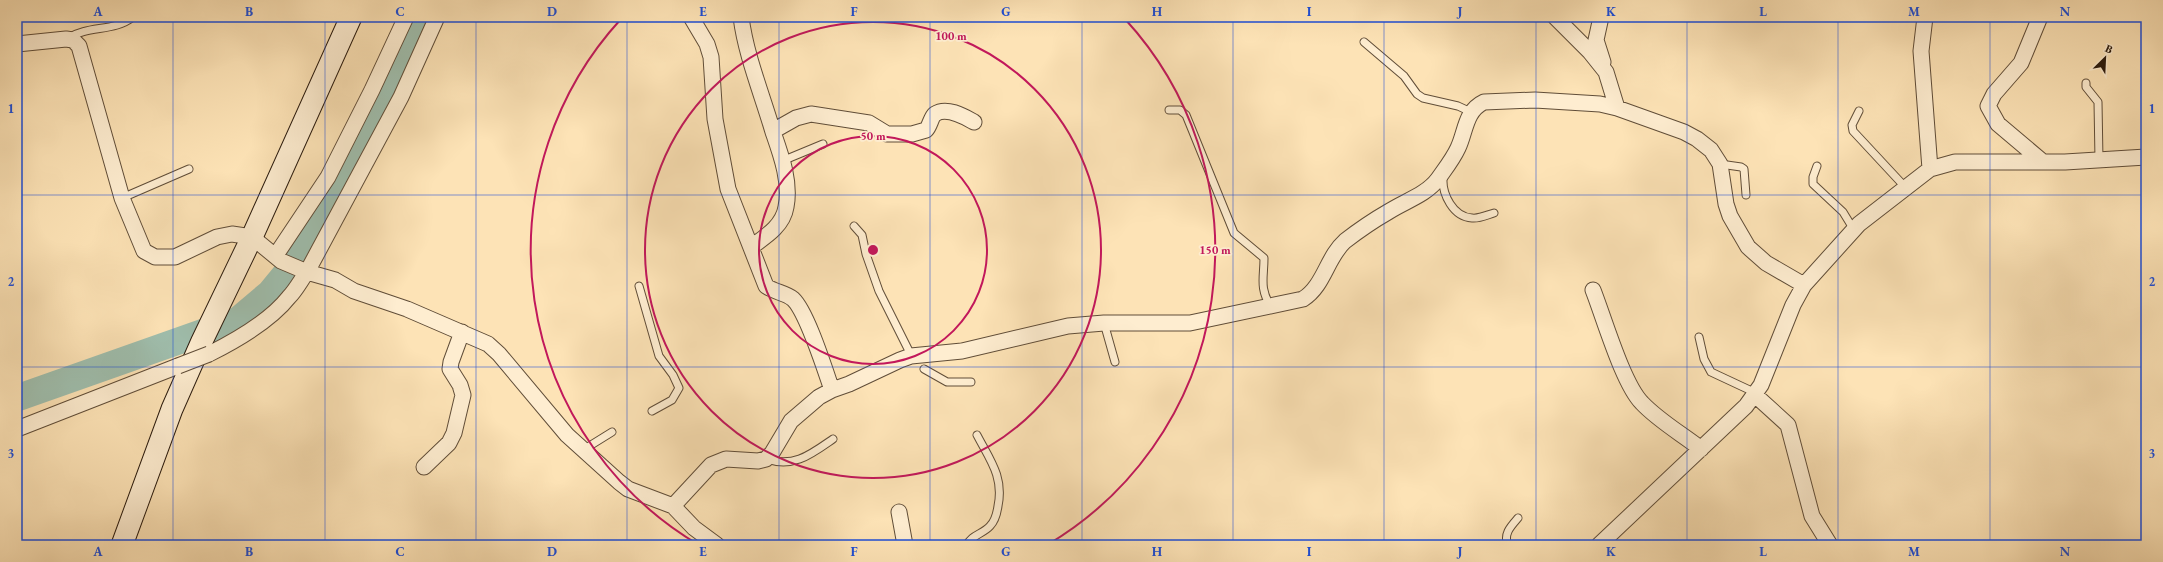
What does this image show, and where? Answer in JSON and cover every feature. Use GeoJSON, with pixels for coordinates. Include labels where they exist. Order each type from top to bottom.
{"type":"FeatureCollection","features":[{"type":"Feature","properties":{"kind":"street"},"geometry":{"type":"LineString","coordinates":[[122,545],[172,409],[205,347],[216,310],[252,237],[351,17]]}},
{"type":"Feature","properties":{"kind":"street"},"geometry":{"type":"LineString","coordinates":[[278,258],[328,177],[372,90],[406,17]]}},
{"type":"Feature","properties":{"kind":"street"},"geometry":{"type":"LineString","coordinates":[[17,429],[178,366],[205,347],[228,344],[275,311],[289,298],[302,270],[401,97],[438,17]]}},
{"type":"Feature","properties":{"kind":"street"},"geometry":{"type":"LineString","coordinates":[[691,17],[707,44],[711,57],[715,119],[728,189],[766,286],[773,291],[793,299],[798,306],[811,331],[832,390]]}},
{"type":"Feature","properties":{"kind":"street"},"geometry":{"type":"LineString","coordinates":[[741,17],[745,41],[782,161],[787,183],[786,207],[781,220],[770,234],[751,248]]}},
{"type":"Feature","properties":{"kind":"street"},"geometry":{"type":"LineString","coordinates":[[1555,17],[1590,52],[1606,72]]}},
{"type":"Feature","properties":{"kind":"street"},"geometry":{"type":"LineString","coordinates":[[1601,17],[1596,40],[1617,108]]}},
{"type":"Feature","properties":{"kind":"street"},"geometry":{"type":"LineString","coordinates":[[1925,17],[1921,50],[1930,169]]}},
{"type":"Feature","properties":{"kind":"street"},"geometry":{"type":"LineString","coordinates":[[2040,17],[2021,63],[1994,94],[1988,106],[1998,124],[2043,162]]}},
{"type":"Feature","properties":{"kind":"street"},"geometry":{"type":"LineString","coordinates":[[17,44],[66,39],[73,40],[79,46],[122,198],[141,246],[156,257],[174,257],[217,237],[232,234],[252,237],[278,258],[302,270],[335,280],[354,291],[407,310],[488,344],[499,354],[567,435],[583,450],[628,488],[673,506],[694,528],[717,545]]}},
{"type":"Feature","properties":{"kind":"street"},"geometry":{"type":"LineString","coordinates":[[673,506],[711,465],[718,461],[766,459],[772,453],[791,421],[819,397],[832,390],[914,359],[962,351],[1068,326],[1104,323],[1190,324],[1303,299],[1311,294],[1332,255],[1339,247],[1388,212],[1426,190],[1443,171],[1459,147],[1471,112],[1478,105],[1484,102],[1535,100],[1600,104],[1617,108],[1691,135],[1711,150],[1720,164],[1726,204],[1730,216],[1748,247],[1756,256],[1804,285]]}},
{"type":"Feature","properties":{"kind":"street"},"geometry":{"type":"LineString","coordinates":[[773,131],[796,118],[811,114],[869,123],[887,134],[894,135],[926,130],[934,115],[938,113],[956,113],[974,122]]}},
{"type":"Feature","properties":{"kind":"street"},"geometry":{"type":"LineString","coordinates":[[1599,545],[1746,406],[1755,394],[1793,305],[1804,285],[1854,230],[1930,169],[1955,162],[2043,162],[2146,157]]}},
{"type":"Feature","properties":{"kind":"street"},"geometry":{"type":"LineString","coordinates":[[1594,290],[1625,374],[1641,403],[1701,449]]}},
{"type":"Feature","properties":{"kind":"street"},"geometry":{"type":"LineString","coordinates":[[424,467],[449,443],[454,433],[463,394],[460,385],[450,369],[451,362],[462,332]]}},
{"type":"Feature","properties":{"kind":"street"},"geometry":{"type":"LineString","coordinates":[[1755,394],[1788,426],[1812,516],[1830,545]]}},
{"type":"Feature","properties":{"kind":"street"},"geometry":{"type":"LineString","coordinates":[[899,512],[905,545]]}},
{"type":"Feature","properties":{"kind":"lane"},"geometry":{"type":"LineString","coordinates":[[66,39],[87,29],[117,26],[133,17]]}},
{"type":"Feature","properties":{"kind":"lane"},"geometry":{"type":"LineString","coordinates":[[1364,42],[1404,76],[1417,94],[1423,98],[1458,106],[1471,112]]}},
{"type":"Feature","properties":{"kind":"lane"},"geometry":{"type":"LineString","coordinates":[[2086,83],[2086,87],[2098,102],[2099,160]]}},
{"type":"Feature","properties":{"kind":"lane"},"geometry":{"type":"LineString","coordinates":[[1168,110],[1180,110],[1186,115],[1234,233],[1264,258],[1262,283],[1265,298],[1271,307]]}},
{"type":"Feature","properties":{"kind":"lane"},"geometry":{"type":"LineString","coordinates":[[1859,111],[1852,125],[1853,131],[1906,188]]}},
{"type":"Feature","properties":{"kind":"lane"},"geometry":{"type":"LineString","coordinates":[[782,161],[822,144]]}},
{"type":"Feature","properties":{"kind":"lane"},"geometry":{"type":"LineString","coordinates":[[1720,164],[1741,167],[1744,169],[1746,194]]}},
{"type":"Feature","properties":{"kind":"lane"},"geometry":{"type":"LineString","coordinates":[[1817,166],[1813,177],[1813,184],[1843,212],[1854,230]]}},
{"type":"Feature","properties":{"kind":"lane"},"geometry":{"type":"LineString","coordinates":[[122,198],[189,169]]}},
{"type":"Feature","properties":{"kind":"lane"},"geometry":{"type":"LineString","coordinates":[[1443,171],[1443,191],[1446,199],[1456,210],[1471,218],[1494,213]]}},
{"type":"Feature","properties":{"kind":"lane"},"geometry":{"type":"LineString","coordinates":[[854,226],[862,235],[866,254],[879,291],[914,359]]}},
{"type":"Feature","properties":{"kind":"lane"},"geometry":{"type":"LineString","coordinates":[[639,286],[659,356],[673,375],[678,388],[672,400],[652,411]]}},
{"type":"Feature","properties":{"kind":"lane"},"geometry":{"type":"LineString","coordinates":[[1104,323],[1115,362]]}},
{"type":"Feature","properties":{"kind":"lane"},"geometry":{"type":"LineString","coordinates":[[1699,337],[1704,359],[1711,372],[1755,394]]}},
{"type":"Feature","properties":{"kind":"lane"},"geometry":{"type":"LineString","coordinates":[[924,369],[947,382],[971,382]]}},
{"type":"Feature","properties":{"kind":"lane"},"geometry":{"type":"LineString","coordinates":[[583,450],[612,432]]}},
{"type":"Feature","properties":{"kind":"lane"},"geometry":{"type":"LineString","coordinates":[[966,545],[969,540],[989,527],[994,521],[1001,494],[999,480],[977,435]]}},
{"type":"Feature","properties":{"kind":"lane"},"geometry":{"type":"LineString","coordinates":[[766,459],[786,464],[796,461],[833,439]]}},
{"type":"Feature","properties":{"kind":"lane"},"geometry":{"type":"LineString","coordinates":[[1508,545],[1506,542],[1508,530],[1518,518]]}},
{"type":"Feature","properties":{"kind":"waterway"},"geometry":{"type":"LineString","coordinates":[[17,398],[238,320],[270,293],[293,265],[388,99],[425,17]]}}]}
